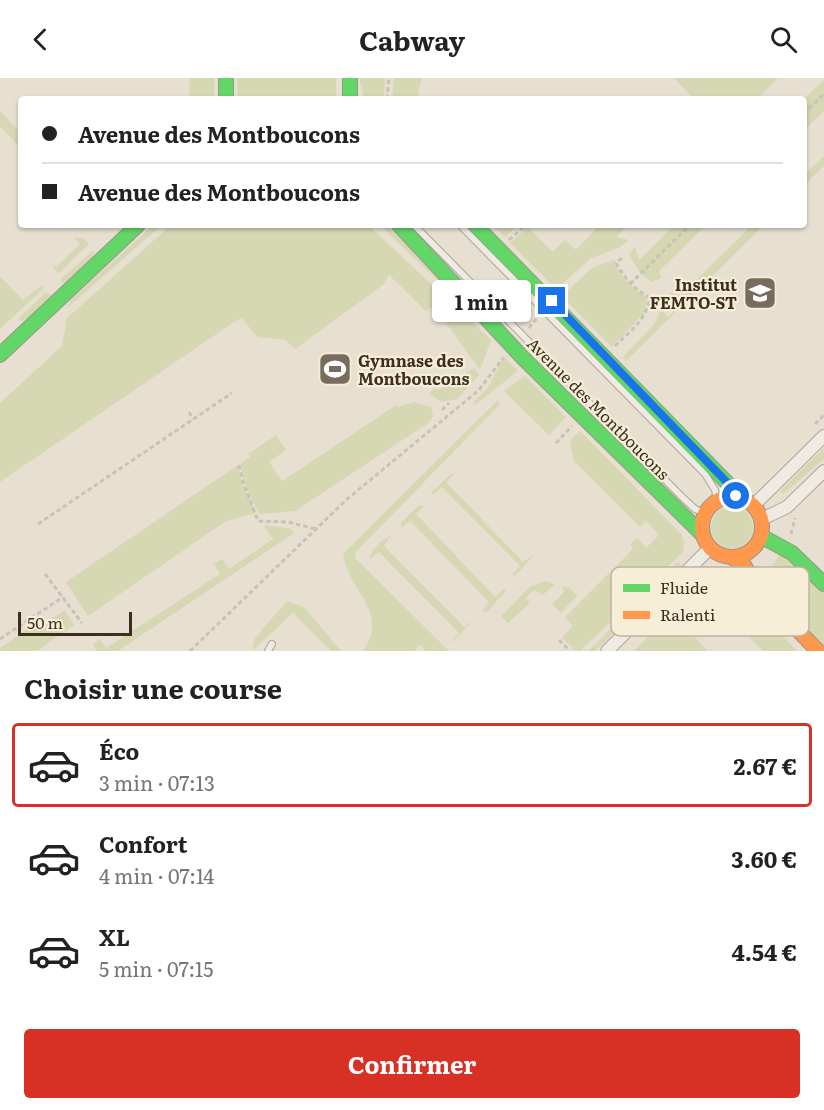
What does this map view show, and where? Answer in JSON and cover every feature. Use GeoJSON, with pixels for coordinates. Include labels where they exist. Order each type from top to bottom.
{"type":"FeatureCollection","features":[{"type":"Feature","properties":{"kind":"street"},"geometry":{"type":"LineString","coordinates":[[225,96],[226,78]]}},
{"type":"Feature","properties":{"kind":"street"},"geometry":{"type":"LineString","coordinates":[[350,78],[351,96]]}},
{"type":"Feature","properties":{"kind":"street"},"geometry":{"type":"LineString","coordinates":[[0,355],[135,228]]}},
{"type":"Feature","properties":{"kind":"street","name":"Avenue des Montboucons"},"geometry":{"type":"LineString","coordinates":[[402,228],[531,365],[703,535]]}},
{"type":"Feature","properties":{"kind":"street"},"geometry":{"type":"LineString","coordinates":[[479,228],[748,502],[762,519],[761,536],[750,552],[731,557]]}},
{"type":"Feature","properties":{"kind":"street"},"geometry":{"type":"LineString","coordinates":[[748,502],[824,436]]}},
{"type":"Feature","properties":{"kind":"street"},"geometry":{"type":"LineString","coordinates":[[762,519],[787,507],[824,471]]}},
{"type":"Feature","properties":{"kind":"street"},"geometry":{"type":"LineString","coordinates":[[745,567],[731,557],[720,555],[710,548],[703,535],[705,513],[717,500],[729,496],[748,502]]}},
{"type":"Feature","properties":{"kind":"street"},"geometry":{"type":"LineString","coordinates":[[761,536],[792,553],[806,567]]}},
{"type":"Feature","properties":{"kind":"street"},"geometry":{"type":"LineString","coordinates":[[691,567],[710,548]]}},
{"type":"Feature","properties":{"kind":"street"},"geometry":{"type":"LineString","coordinates":[[809,569],[824,584]]}},
{"type":"Feature","properties":{"kind":"street"},"geometry":{"type":"LineString","coordinates":[[607,651],[622,636]]}},
{"type":"Feature","properties":{"kind":"street"},"geometry":{"type":"LineString","coordinates":[[803,636],[818,651]]}},
{"type":"Feature","properties":{"kind":"lane"},"geometry":{"type":"LineString","coordinates":[[417,228],[682,497],[695,509],[705,513]]}},
{"type":"Feature","properties":{"kind":"lane"},"geometry":{"type":"LineString","coordinates":[[462,228],[705,474],[716,490],[717,500]]}},
{"type":"Feature","properties":{"kind":"lane"},"geometry":{"type":"LineString","coordinates":[[268,651],[272,644]]}},
{"type":"Feature","properties":{"kind":"path"},"geometry":{"type":"LineString","coordinates":[[387,96],[389,78]]}},
{"type":"Feature","properties":{"kind":"path"},"geometry":{"type":"LineString","coordinates":[[807,111],[824,94]]}},
{"type":"Feature","properties":{"kind":"path"},"geometry":{"type":"LineString","coordinates":[[513,236],[522,228]]}},
{"type":"Feature","properties":{"kind":"path"},"geometry":{"type":"LineString","coordinates":[[630,284],[687,228]]}},
{"type":"Feature","properties":{"kind":"path"},"geometry":{"type":"LineString","coordinates":[[611,349],[647,311],[649,297],[630,284],[616,263],[622,258]]}},
{"type":"Feature","properties":{"kind":"path"},"geometry":{"type":"LineString","coordinates":[[190,651],[346,500],[479,390],[504,356]]}},
{"type":"Feature","properties":{"kind":"path"},"geometry":{"type":"LineString","coordinates":[[38,524],[232,393]]}},
{"type":"Feature","properties":{"kind":"path"},"geometry":{"type":"LineString","coordinates":[[442,410],[449,403]]}},
{"type":"Feature","properties":{"kind":"path"},"geometry":{"type":"LineString","coordinates":[[189,412],[193,419]]}},
{"type":"Feature","properties":{"kind":"path"},"geometry":{"type":"LineString","coordinates":[[808,431],[824,415]]}},
{"type":"Feature","properties":{"kind":"path"},"geometry":{"type":"LineString","coordinates":[[556,443],[568,430]]}},
{"type":"Feature","properties":{"kind":"path"},"geometry":{"type":"LineString","coordinates":[[239,465],[258,521],[288,522],[316,529]]}},
{"type":"Feature","properties":{"kind":"path"},"geometry":{"type":"LineString","coordinates":[[45,574],[82,622]]}},
{"type":"Feature","properties":{"kind":"path"},"geometry":{"type":"LineString","coordinates":[[0,639],[63,597]]}},
{"type":"Feature","properties":{"kind":"path"},"geometry":{"type":"LineString","coordinates":[[559,640],[570,651]]}},
{"type":"Feature","properties":{"kind":"green space"},"geometry":{"type":"Polygon","coordinates":[[[190,78],[214,78],[214,96],[189,96],[190,78]]]}},
{"type":"Feature","properties":{"kind":"green space"},"geometry":{"type":"Polygon","coordinates":[[[237,78],[336,78],[336,96],[238,96],[237,78]]]}},
{"type":"Feature","properties":{"kind":"green space"},"geometry":{"type":"Polygon","coordinates":[[[359,78],[385,78],[384,96],[363,96],[359,78]]]}},
{"type":"Feature","properties":{"kind":"green space"},"geometry":{"type":"Polygon","coordinates":[[[394,78],[422,78],[418,96],[392,96],[394,78]]]}},
{"type":"Feature","properties":{"kind":"green space"},"geometry":{"type":"Polygon","coordinates":[[[674,78],[778,78],[760,96],[691,96],[674,78]]]}},
{"type":"Feature","properties":{"kind":"green space"},"geometry":{"type":"Polygon","coordinates":[[[824,80],[824,111],[807,127],[807,96],[824,80]]]}},
{"type":"Feature","properties":{"kind":"green space"},"geometry":{"type":"Polygon","coordinates":[[[0,111],[18,130],[18,146],[0,126],[0,111]]]}},
{"type":"Feature","properties":{"kind":"green space"},"geometry":{"type":"Polygon","coordinates":[[[824,156],[824,166],[807,183],[807,172],[824,156]]]}},
{"type":"Feature","properties":{"kind":"green space"},"geometry":{"type":"Polygon","coordinates":[[[150,228],[159,228],[67,308],[71,300],[150,228]]]}},
{"type":"Feature","properties":{"kind":"green space"},"geometry":{"type":"Polygon","coordinates":[[[168,228],[371,228],[491,340],[480,370],[434,306],[426,311],[389,275],[383,285],[295,349],[285,340],[257,337],[242,318],[234,322],[0,482],[0,403],[62,346],[67,318],[168,228]]]}},
{"type":"Feature","properties":{"kind":"green space"},"geometry":{"type":"Polygon","coordinates":[[[383,228],[394,228],[486,327],[383,228]]]}},
{"type":"Feature","properties":{"kind":"green space"},"geometry":{"type":"Polygon","coordinates":[[[496,228],[515,228],[505,237],[496,228]]]}},
{"type":"Feature","properties":{"kind":"green space"},"geometry":{"type":"Polygon","coordinates":[[[529,228],[552,252],[565,240],[576,250],[597,228],[625,228],[616,237],[629,240],[619,248],[591,258],[556,289],[510,243],[529,228]]]}},
{"type":"Feature","properties":{"kind":"green space"},"geometry":{"type":"Polygon","coordinates":[[[672,228],[703,228],[659,271],[661,278],[651,282],[639,271],[629,254],[635,247],[639,260],[672,228]]]}},
{"type":"Feature","properties":{"kind":"green space"},"geometry":{"type":"Polygon","coordinates":[[[749,228],[761,228],[626,361],[623,357],[654,325],[661,309],[668,317],[675,310],[676,301],[669,292],[681,295],[749,228]]]}},
{"type":"Feature","properties":{"kind":"green space"},"geometry":{"type":"Polygon","coordinates":[[[74,237],[85,239],[89,244],[58,274],[51,263],[56,267],[80,244],[74,237]]]}},
{"type":"Feature","properties":{"kind":"green space"},"geometry":{"type":"Polygon","coordinates":[[[94,250],[93,257],[64,283],[60,280],[94,250]]]}},
{"type":"Feature","properties":{"kind":"green space"},"geometry":{"type":"Polygon","coordinates":[[[616,261],[614,262],[624,278],[647,297],[644,313],[612,347],[562,296],[592,268],[616,261]]]}},
{"type":"Feature","properties":{"kind":"green space"},"geometry":{"type":"Polygon","coordinates":[[[0,276],[23,300],[42,285],[44,288],[0,329],[0,276]]]}},
{"type":"Feature","properties":{"kind":"green space"},"geometry":{"type":"Polygon","coordinates":[[[46,292],[51,295],[27,319],[20,321],[19,318],[46,292]]]}},
{"type":"Feature","properties":{"kind":"green space"},"geometry":{"type":"Polygon","coordinates":[[[504,356],[518,371],[475,405],[473,402],[488,388],[504,356]]]}},
{"type":"Feature","properties":{"kind":"green space"},"geometry":{"type":"Polygon","coordinates":[[[474,368],[479,375],[457,399],[442,402],[429,394],[434,388],[440,389],[474,368]]]}},
{"type":"Feature","properties":{"kind":"green space"},"geometry":{"type":"Polygon","coordinates":[[[525,376],[566,417],[549,435],[504,391],[525,376]]]}},
{"type":"Feature","properties":{"kind":"green space"},"geometry":{"type":"Polygon","coordinates":[[[497,401],[500,404],[355,553],[356,559],[449,651],[426,651],[420,645],[414,651],[363,651],[370,637],[372,625],[370,613],[346,567],[343,554],[497,401]]]}},
{"type":"Feature","properties":{"kind":"green space"},"geometry":{"type":"Polygon","coordinates":[[[414,402],[431,407],[433,416],[430,422],[295,511],[260,514],[243,476],[241,463],[250,457],[248,454],[276,435],[286,450],[269,462],[282,481],[396,405],[398,407],[414,402]]]}},
{"type":"Feature","properties":{"kind":"green space"},"geometry":{"type":"Polygon","coordinates":[[[580,431],[682,535],[683,552],[667,567],[615,567],[633,549],[630,545],[637,538],[646,548],[659,535],[646,521],[640,527],[574,461],[570,441],[580,431]]]}},
{"type":"Feature","properties":{"kind":"green space"},"geometry":{"type":"Polygon","coordinates":[[[824,448],[824,459],[783,494],[780,491],[824,448]]]}},
{"type":"Feature","properties":{"kind":"green space"},"geometry":{"type":"Polygon","coordinates":[[[238,465],[242,482],[256,513],[226,521],[88,616],[66,582],[238,465]]]}},
{"type":"Feature","properties":{"kind":"green space"},"geometry":{"type":"Polygon","coordinates":[[[451,474],[454,474],[446,482],[523,562],[534,555],[515,576],[512,575],[520,566],[442,487],[433,495],[432,492],[451,474]]]}},
{"type":"Feature","properties":{"kind":"green space"},"geometry":{"type":"Polygon","coordinates":[[[419,505],[425,506],[416,514],[495,597],[505,588],[505,592],[487,612],[482,611],[489,602],[410,521],[401,528],[401,523],[419,505]]]}},
{"type":"Feature","properties":{"kind":"green space"},"geometry":{"type":"Polygon","coordinates":[[[732,506],[747,512],[753,527],[747,542],[732,548],[717,542],[711,527],[717,512],[732,506]]]}},
{"type":"Feature","properties":{"kind":"green space"},"geometry":{"type":"Polygon","coordinates":[[[266,525],[291,529],[294,533],[118,651],[97,651],[93,644],[100,639],[106,648],[220,574],[214,564],[222,559],[229,569],[273,539],[264,527],[266,525]]]}},
{"type":"Feature","properties":{"kind":"green space"},"geometry":{"type":"Polygon","coordinates":[[[391,536],[384,546],[464,627],[473,620],[454,641],[451,641],[459,633],[379,552],[370,559],[378,545],[391,536]]]}},
{"type":"Feature","properties":{"kind":"green space"},"geometry":{"type":"Polygon","coordinates":[[[780,554],[795,567],[771,567],[780,554]]]}},
{"type":"Feature","properties":{"kind":"green space"},"geometry":{"type":"Polygon","coordinates":[[[678,562],[682,566],[681,567],[673,567],[678,562]]]}},
{"type":"Feature","properties":{"kind":"green space"},"geometry":{"type":"Polygon","coordinates":[[[611,571],[611,621],[580,651],[576,651],[562,638],[573,626],[565,617],[611,571]]]}},
{"type":"Feature","properties":{"kind":"green space"},"geometry":{"type":"Polygon","coordinates":[[[809,578],[824,591],[824,651],[809,635],[809,578]]]}},
{"type":"Feature","properties":{"kind":"green space"},"geometry":{"type":"Polygon","coordinates":[[[546,581],[555,584],[543,595],[534,590],[526,598],[530,603],[508,623],[501,616],[531,586],[546,581]]]}},
{"type":"Feature","properties":{"kind":"green space"},"geometry":{"type":"Polygon","coordinates":[[[562,586],[570,588],[577,596],[561,613],[552,604],[564,592],[562,586]]]}},
{"type":"Feature","properties":{"kind":"green space"},"geometry":{"type":"Polygon","coordinates":[[[287,601],[304,607],[341,651],[331,651],[293,613],[252,651],[255,638],[287,601]]]}},
{"type":"Feature","properties":{"kind":"green space"},"geometry":{"type":"Polygon","coordinates":[[[65,610],[74,625],[37,651],[0,651],[0,648],[37,622],[40,626],[65,610]]]}},
{"type":"Feature","properties":{"kind":"green space"},"geometry":{"type":"Polygon","coordinates":[[[611,628],[611,635],[595,651],[588,651],[611,628]]]}},
{"type":"Feature","properties":{"kind":"green space"},"geometry":{"type":"Polygon","coordinates":[[[649,636],[693,636],[708,651],[634,651],[649,636]]]}},
{"type":"Feature","properties":{"kind":"green space"},"geometry":{"type":"Polygon","coordinates":[[[749,636],[782,636],[797,651],[763,651],[749,636]]]}},
{"type":"Feature","properties":{"kind":"traffic: fast"},"geometry":{"type":"LineString","coordinates":[[226,78],[226,96]]}},
{"type":"Feature","properties":{"kind":"traffic: fast"},"geometry":{"type":"LineString","coordinates":[[350,78],[350,96]]}},
{"type":"Feature","properties":{"kind":"traffic: fast"},"geometry":{"type":"LineString","coordinates":[[0,355],[135,228]]}},
{"type":"Feature","properties":{"kind":"traffic: fast"},"geometry":{"type":"LineString","coordinates":[[402,228],[523,358],[703,535]]}},
{"type":"Feature","properties":{"kind":"traffic: fast"},"geometry":{"type":"LineString","coordinates":[[478,228],[742,498]]}},
{"type":"Feature","properties":{"kind":"traffic: fast"},"geometry":{"type":"LineString","coordinates":[[761,536],[792,553],[806,567]]}},
{"type":"Feature","properties":{"kind":"traffic: fast"},"geometry":{"type":"LineString","coordinates":[[809,569],[824,584]]}},
{"type":"Feature","properties":{"kind":"traffic: slow"},"geometry":{"type":"LineString","coordinates":[[726,497],[738,497],[754,505],[760,515],[762,527],[760,539],[754,549],[738,557],[726,557],[710,549],[702,533],[702,521],[710,505],[726,497]]}},
{"type":"Feature","properties":{"kind":"traffic: slow"},"geometry":{"type":"LineString","coordinates":[[731,557],[745,567]]}},
{"type":"Feature","properties":{"kind":"traffic: slow"},"geometry":{"type":"LineString","coordinates":[[803,636],[818,651]]}},
{"type":"Feature","properties":{"kind":"place","name":"Institut FEMTO-ST"},"geometry":{"type":"Point","coordinates":[760,293]}},
{"type":"Feature","properties":{"kind":"place","name":"Gymnase des Montboucons"},"geometry":{"type":"Point","coordinates":[335,369]}},
{"type":"Feature","properties":{"kind":"route"},"geometry":{"type":"LineString","coordinates":[[552,301],[742,498],[736,496]]}}]}
